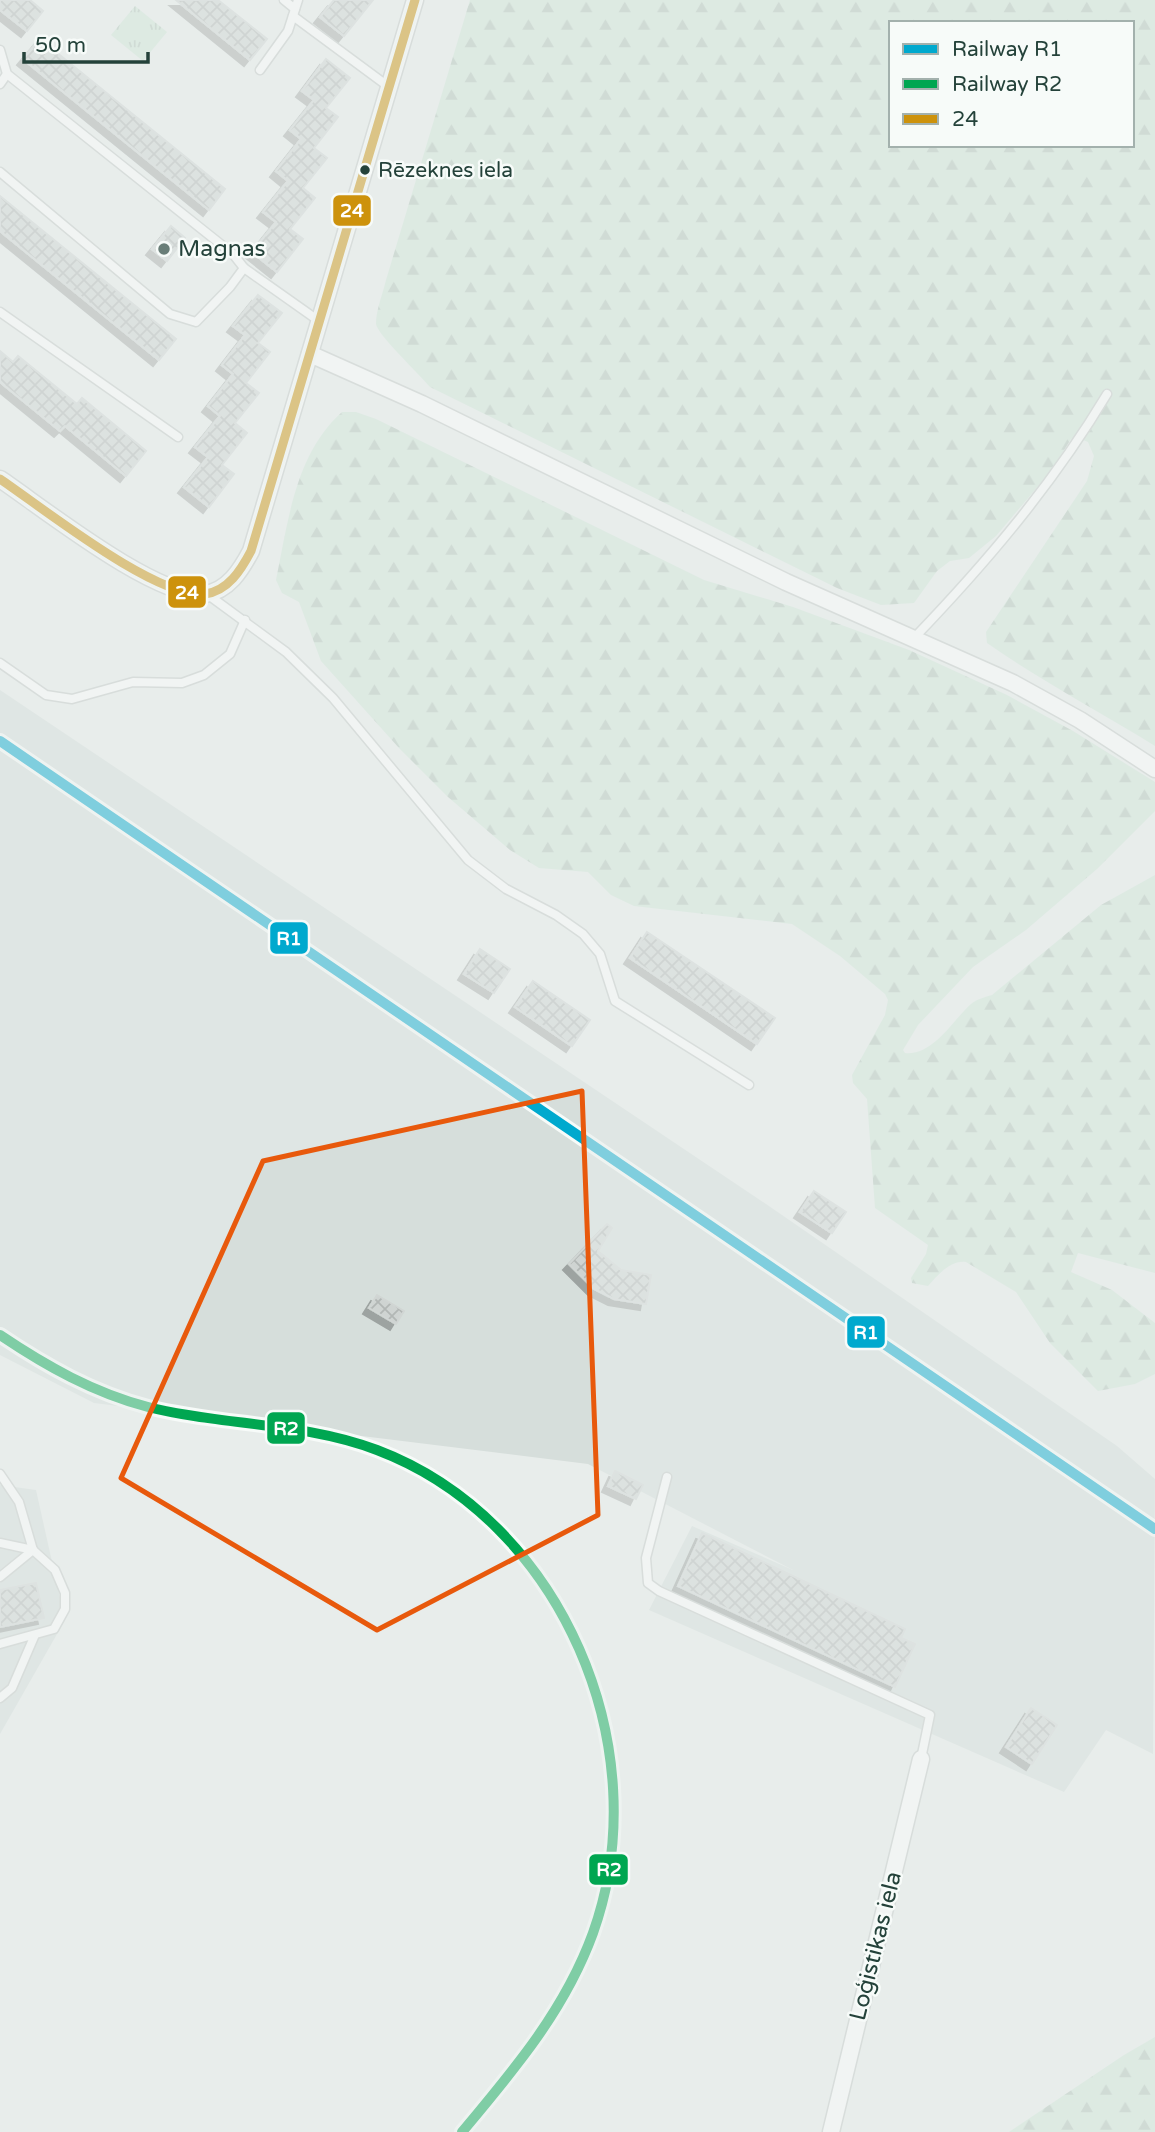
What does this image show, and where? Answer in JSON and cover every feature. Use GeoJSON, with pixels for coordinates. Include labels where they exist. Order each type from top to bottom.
{"type":"FeatureCollection","features":[{"type":"Feature","properties":{"kind":"street"},"geometry":{"type":"LineString","coordinates":[[0,479],[137,571],[189,593],[207,594],[227,585],[241,570],[251,551],[415,0]]}},
{"type":"Feature","properties":{"kind":"street"},"geometry":{"type":"LineString","coordinates":[[310,354],[434,410],[786,582],[915,638],[1024,690],[1080,720],[1155,769]]}},
{"type":"Feature","properties":{"kind":"street","name":"Loģistikas iela"},"geometry":{"type":"LineString","coordinates":[[831,2132],[921,1759]]}},
{"type":"Feature","properties":{"kind":"lane"},"geometry":{"type":"LineString","coordinates":[[284,0],[294,13],[389,87]]}},
{"type":"Feature","properties":{"kind":"lane"},"geometry":{"type":"LineString","coordinates":[[260,70],[288,31],[298,0]]}},
{"type":"Feature","properties":{"kind":"lane"},"geometry":{"type":"LineString","coordinates":[[0,50],[8,74],[233,254],[244,268],[318,321]]}},
{"type":"Feature","properties":{"kind":"lane"},"geometry":{"type":"LineString","coordinates":[[0,84],[8,74]]}},
{"type":"Feature","properties":{"kind":"lane"},"geometry":{"type":"LineString","coordinates":[[0,172],[170,314],[196,322],[230,287],[244,268]]}},
{"type":"Feature","properties":{"kind":"lane"},"geometry":{"type":"LineString","coordinates":[[0,312],[178,437]]}},
{"type":"Feature","properties":{"kind":"lane"},"geometry":{"type":"LineString","coordinates":[[915,638],[1026,514],[1073,451],[1107,394]]}},
{"type":"Feature","properties":{"kind":"lane"},"geometry":{"type":"LineString","coordinates":[[207,594],[286,652],[333,698],[468,860],[506,889],[556,915],[583,934],[600,954],[615,1001],[749,1085]]}},
{"type":"Feature","properties":{"kind":"lane"},"geometry":{"type":"LineString","coordinates":[[0,663],[46,695],[72,699],[133,682],[182,682],[204,675],[230,654],[245,620]]}},
{"type":"Feature","properties":{"kind":"lane"},"geometry":{"type":"LineString","coordinates":[[0,1474],[19,1502],[33,1550],[55,1570],[65,1593],[65,1609],[54,1629],[34,1637],[0,1644]]}},
{"type":"Feature","properties":{"kind":"lane"},"geometry":{"type":"LineString","coordinates":[[667,1477],[646,1558],[648,1583],[659,1591],[930,1715],[921,1759]]}},
{"type":"Feature","properties":{"kind":"lane"},"geometry":{"type":"LineString","coordinates":[[0,1544],[33,1550]]}},
{"type":"Feature","properties":{"kind":"lane"},"geometry":{"type":"LineString","coordinates":[[0,1577],[33,1550]]}},
{"type":"Feature","properties":{"kind":"lane"},"geometry":{"type":"LineString","coordinates":[[0,1698],[12,1688],[34,1637]]}},
{"type":"Feature","properties":{"kind":"highlighted area"},"geometry":{"type":"Polygon","coordinates":[[[582,1091],[598,1515],[377,1630],[121,1478],[263,1161],[582,1091]]]}},
{"type":"Feature","properties":{"kind":"shaded area"},"geometry":{"type":"Polygon","coordinates":[[[0,690],[766,1204],[1117,1446],[1155,1479],[1153,1754],[1106,1730],[1064,1792],[649,1610],[692,1526],[793,1570],[588,1464],[94,1403],[0,1355],[0,690]]]}},
{"type":"Feature","properties":{"kind":"shaded area"},"geometry":{"type":"Polygon","coordinates":[[[0,1485],[36,1490],[65,1620],[0,1734],[0,1485]]]}},
{"type":"Feature","properties":{"kind":"green space"},"geometry":{"type":"Polygon","coordinates":[[[470,0],[1155,0],[1155,746],[987,643],[986,632],[1087,481],[1094,456],[1088,442],[1076,437],[1071,439],[1051,471],[996,536],[969,558],[950,561],[937,571],[914,603],[881,605],[837,588],[430,387],[378,329],[378,307],[470,0]]]}},
{"type":"Feature","properties":{"kind":"green space"},"geometry":{"type":"Polygon","coordinates":[[[135,6],[167,32],[143,61],[111,35],[135,6]]]}},
{"type":"Feature","properties":{"kind":"green space"},"geometry":{"type":"Polygon","coordinates":[[[342,412],[356,412],[376,419],[704,580],[793,607],[909,650],[1007,695],[1073,731],[1155,782],[1155,811],[1097,869],[1026,930],[973,967],[918,1025],[903,1050],[905,1053],[925,1049],[942,1036],[971,1004],[992,995],[1101,905],[1155,875],[1155,1273],[1078,1253],[1071,1272],[1112,1290],[1155,1323],[1155,1374],[1135,1384],[1098,1391],[1050,1343],[1016,1292],[966,1262],[950,1266],[928,1286],[912,1283],[911,1278],[926,1254],[928,1245],[875,1208],[867,1099],[853,1083],[852,1075],[885,1015],[888,1000],[885,994],[840,956],[792,924],[634,906],[611,895],[588,872],[539,868],[510,850],[448,797],[399,748],[321,661],[299,602],[282,593],[276,580],[290,512],[304,468],[326,429],[342,412]]]}},
{"type":"Feature","properties":{"kind":"green space"},"geometry":{"type":"Polygon","coordinates":[[[1155,2037],[1155,2132],[1009,2132],[1124,2055],[1155,2037]]]}},
{"type":"Feature","properties":{"kind":"building"},"geometry":{"type":"Polygon","coordinates":[[[0,0],[30,0],[43,11],[27,31],[0,10],[0,0]]]}},
{"type":"Feature","properties":{"kind":"building"},"geometry":{"type":"Polygon","coordinates":[[[176,0],[218,0],[267,39],[250,60],[176,0]]]}},
{"type":"Feature","properties":{"kind":"building"},"geometry":{"type":"Polygon","coordinates":[[[334,0],[373,0],[344,36],[320,17],[334,0]]]}},
{"type":"Feature","properties":{"kind":"building"},"geometry":{"type":"Polygon","coordinates":[[[40,39],[225,189],[209,210],[23,59],[40,39]]]}},
{"type":"Feature","properties":{"kind":"building"},"geometry":{"type":"Polygon","coordinates":[[[326,59],[350,78],[326,108],[338,117],[314,148],[327,158],[303,188],[315,198],[290,229],[303,239],[277,272],[252,252],[276,222],[263,212],[288,181],[276,171],[301,139],[290,130],[314,100],[302,91],[326,59]]]}},
{"type":"Feature","properties":{"kind":"building"},"geometry":{"type":"Polygon","coordinates":[[[0,196],[176,339],[159,360],[0,231],[0,196]]]}},
{"type":"Feature","properties":{"kind":"building"},"geometry":{"type":"Polygon","coordinates":[[[171,226],[185,238],[167,261],[152,249],[171,226]]]}},
{"type":"Feature","properties":{"kind":"building"},"geometry":{"type":"Polygon","coordinates":[[[258,295],[282,313],[258,343],[270,352],[246,383],[259,393],[235,423],[247,433],[222,465],[234,474],[209,507],[184,487],[208,457],[195,447],[220,416],[208,406],[233,374],[222,365],[245,335],[233,326],[258,295]]]}},
{"type":"Feature","properties":{"kind":"building"},"geometry":{"type":"Polygon","coordinates":[[[0,351],[13,362],[18,356],[77,404],[82,398],[146,451],[126,476],[65,426],[60,431],[0,382],[0,351]]]}},
{"type":"Feature","properties":{"kind":"building"},"geometry":{"type":"Polygon","coordinates":[[[647,932],[775,1018],[757,1044],[630,958],[647,932]]]}},
{"type":"Feature","properties":{"kind":"building"},"geometry":{"type":"Polygon","coordinates":[[[480,949],[510,969],[494,993],[464,974],[480,949]]]}},
{"type":"Feature","properties":{"kind":"building"},"geometry":{"type":"Polygon","coordinates":[[[533,981],[590,1020],[572,1046],[515,1007],[533,981]]]}},
{"type":"Feature","properties":{"kind":"building"},"geometry":{"type":"Polygon","coordinates":[[[814,1191],[846,1212],[832,1233],[800,1212],[814,1191]]]}},
{"type":"Feature","properties":{"kind":"building"},"geometry":{"type":"Polygon","coordinates":[[[607,1224],[612,1228],[598,1251],[621,1270],[651,1275],[646,1304],[614,1299],[594,1289],[569,1264],[607,1224]]]}},
{"type":"Feature","properties":{"kind":"building"},"geometry":{"type":"Polygon","coordinates":[[[377,1295],[404,1311],[396,1324],[369,1308],[377,1295]]]}},
{"type":"Feature","properties":{"kind":"building"},"geometry":{"type":"Polygon","coordinates":[[[615,1471],[643,1485],[636,1499],[608,1486],[615,1471]]]}},
{"type":"Feature","properties":{"kind":"building"},"geometry":{"type":"Polygon","coordinates":[[[702,1533],[905,1629],[901,1638],[915,1644],[895,1687],[678,1586],[702,1533]]]}},
{"type":"Feature","properties":{"kind":"building"},"geometry":{"type":"Polygon","coordinates":[[[36,1583],[44,1618],[0,1627],[0,1590],[36,1583]]]}},
{"type":"Feature","properties":{"kind":"building"},"geometry":{"type":"Polygon","coordinates":[[[1031,1708],[1057,1725],[1032,1764],[1006,1747],[1031,1708]]]}},
{"type":"Feature","properties":{"kind":"rail line","name":"R1"},"geometry":{"type":"LineString","coordinates":[[0,741],[1155,1529]]}},
{"type":"Feature","properties":{"kind":"rail line","name":"R2"},"geometry":{"type":"LineString","coordinates":[[0,1335],[71,1377],[128,1401],[205,1418],[321,1434],[377,1450],[442,1483],[498,1529],[544,1585],[579,1649],[602,1718],[613,1790],[610,1862],[593,1933],[568,1988],[519,2062],[462,2132]]}},
{"type":"Feature","properties":{"kind":"transit line","name":"24"},"geometry":{"type":"LineString","coordinates":[[0,479],[101,549],[159,582],[184,592],[205,594],[220,589],[233,578],[251,551],[415,0]]}},
{"type":"Feature","properties":{"kind":"place","name":"Rēzeknes iela"},"geometry":{"type":"Point","coordinates":[365,170]}},
{"type":"Feature","properties":{"kind":"place","name":"Magnas"},"geometry":{"type":"Point","coordinates":[164,249]}}]}
